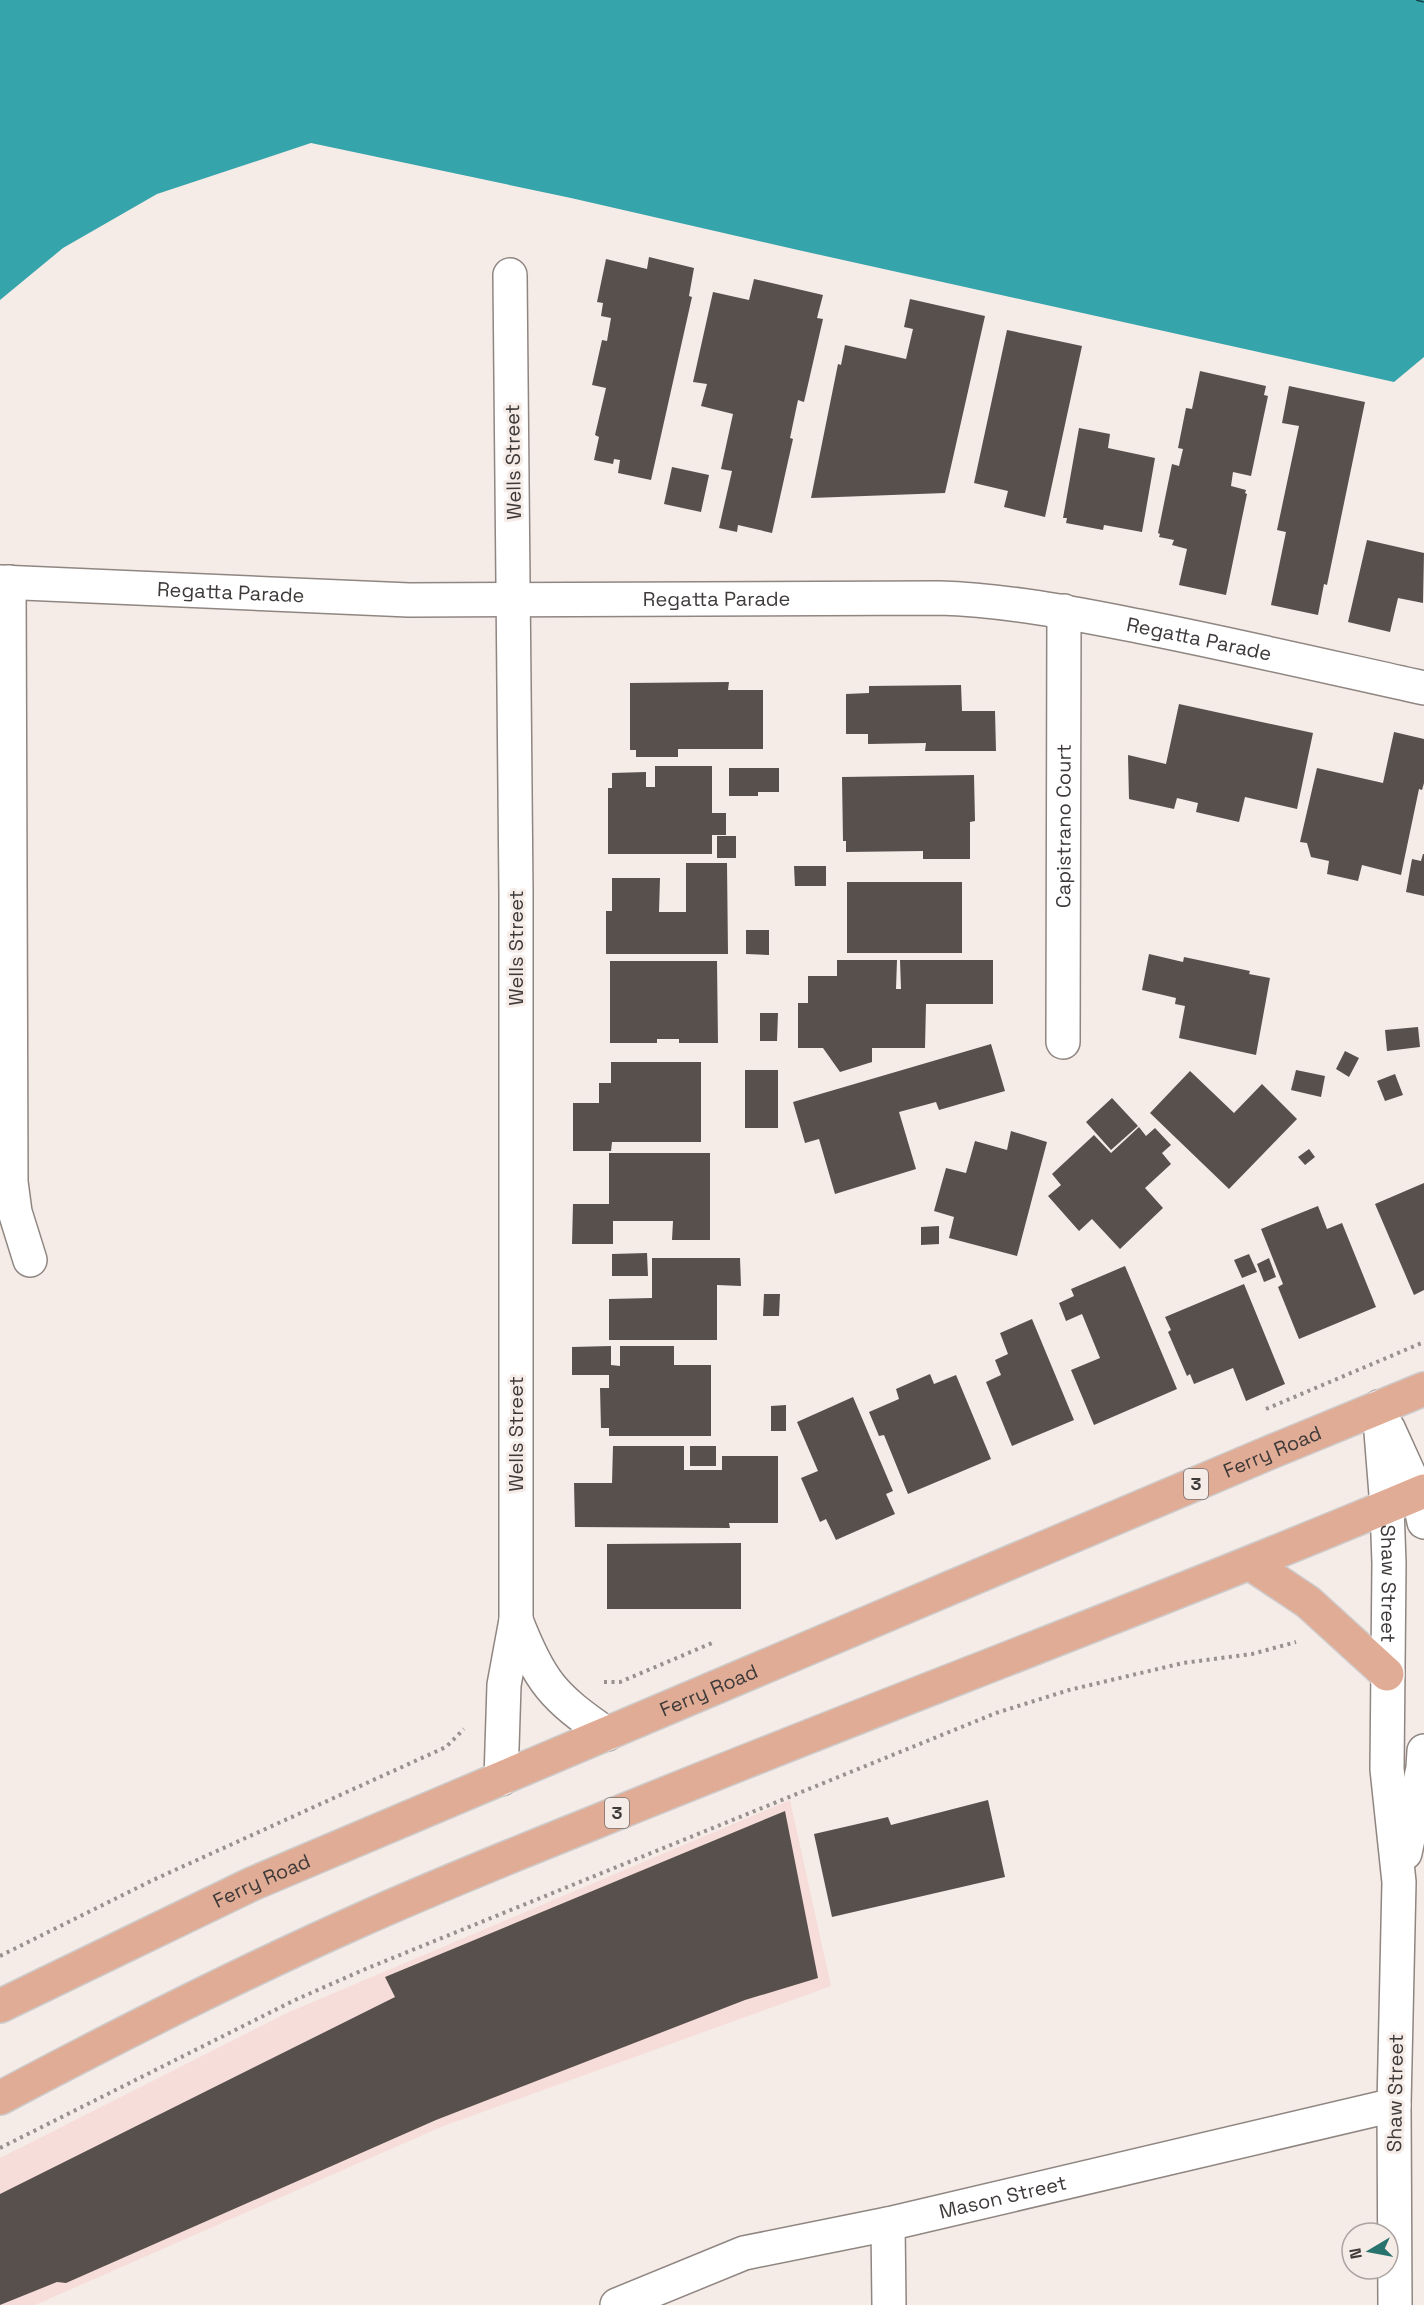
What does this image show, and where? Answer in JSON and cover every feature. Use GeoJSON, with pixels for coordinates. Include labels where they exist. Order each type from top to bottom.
{"type":"FeatureCollection","features":[{"type":"Feature","properties":{"kind":"main road","name":"Ferry Road"},"geometry":{"type":"LineString","coordinates":[[0,2006],[252,1884],[1424,1389]]}},
{"type":"Feature","properties":{"kind":"main road","name":"3"},"geometry":{"type":"LineString","coordinates":[[0,2098],[124,2032],[234,1978],[430,1890],[694,1781],[1251,1564],[1387,1507],[1422,1502]]}},
{"type":"Feature","properties":{"kind":"main road"},"geometry":{"type":"LineString","coordinates":[[1251,1564],[1308,1602],[1387,1674]]}},
{"type":"Feature","properties":{"kind":"street","name":"Wells Street"},"geometry":{"type":"LineString","coordinates":[[501,1779],[504,1685],[516,1620],[515,599],[510,276]]}},
{"type":"Feature","properties":{"kind":"street","name":"Regatta Parade"},"geometry":{"type":"LineString","coordinates":[[5,582],[409,600],[939,598],[1064,611],[1185,635],[1424,688]]}},
{"type":"Feature","properties":{"kind":"street"},"geometry":{"type":"LineString","coordinates":[[5,582],[11,1182],[15,1212],[30,1260]]}},
{"type":"Feature","properties":{"kind":"street","name":"Capistrano Court"},"geometry":{"type":"LineString","coordinates":[[1063,1042],[1064,611]]}},
{"type":"Feature","properties":{"kind":"street"},"geometry":{"type":"LineString","coordinates":[[1379,1407],[1422,1502]]}},
{"type":"Feature","properties":{"kind":"street","name":"Shaw Street"},"geometry":{"type":"LineString","coordinates":[[1379,1407],[1389,1563],[1387,1769],[1399,1882],[1394,2105],[1395,2305]]}},
{"type":"Feature","properties":{"kind":"street","name":"Wells Street"},"geometry":{"type":"LineString","coordinates":[[516,1620],[532,1660],[551,1690],[569,1707],[607,1734]]}},
{"type":"Feature","properties":{"kind":"street","name":"Shaw Street"},"geometry":{"type":"LineString","coordinates":[[1399,1882],[1423,1768],[1424,1751]]}},
{"type":"Feature","properties":{"kind":"street","name":"Mason Street"},"geometry":{"type":"LineString","coordinates":[[617,2305],[744,2253],[888,2224],[1394,2105]]}},
{"type":"Feature","properties":{"kind":"street"},"geometry":{"type":"LineString","coordinates":[[888,2224],[889,2305]]}},
{"type":"Feature","properties":{"kind":"path"},"geometry":{"type":"LineString","coordinates":[[1257,1413],[1424,1342]]}},
{"type":"Feature","properties":{"kind":"path"},"geometry":{"type":"LineString","coordinates":[[0,2148],[295,2000],[363,1970],[996,1713],[1069,1690],[1183,1663],[1252,1654],[1304,1639]]}},
{"type":"Feature","properties":{"kind":"path"},"geometry":{"type":"LineString","coordinates":[[601,1682],[620,1682],[719,1640]]}},
{"type":"Feature","properties":{"kind":"path"},"geometry":{"type":"LineString","coordinates":[[0,1956],[153,1880],[446,1747],[468,1725]]}},
{"type":"Feature","properties":{"kind":"shaded area"},"geometry":{"type":"Polygon","coordinates":[[[790,1800],[831,1986],[441,2127],[35,2305],[0,2305],[0,2158],[289,2012],[790,1800]]]}},
{"type":"Feature","properties":{"kind":"water"},"geometry":{"type":"Polygon","coordinates":[[[0,0],[1424,0],[1424,357],[1394,382],[571,198],[311,143],[157,194],[63,248],[0,300],[0,0]]]}},
{"type":"Feature","properties":{"kind":"building"},"geometry":{"type":"Polygon","coordinates":[[[649,257],[694,268],[689,296],[692,297],[651,480],[618,473],[620,460],[614,459],[613,464],[594,460],[599,437],[595,435],[606,388],[592,385],[602,340],[607,341],[611,318],[601,316],[603,303],[597,302],[606,259],[647,269],[649,257]]]}},
{"type":"Feature","properties":{"kind":"building"},"geometry":{"type":"Polygon","coordinates":[[[754,279],[823,295],[817,318],[823,319],[804,402],[798,400],[790,438],[793,439],[772,533],[738,525],[737,532],[719,528],[732,471],[721,469],[733,414],[701,406],[707,384],[693,382],[713,292],[749,300],[754,279]]]}},
{"type":"Feature","properties":{"kind":"building"},"geometry":{"type":"Polygon","coordinates":[[[910,299],[985,316],[945,493],[811,498],[838,364],[841,365],[845,345],[906,359],[913,329],[904,327],[910,299]]]}},
{"type":"Feature","properties":{"kind":"building"},"geometry":{"type":"Polygon","coordinates":[[[1007,330],[1082,346],[1045,517],[1004,507],[1008,491],[974,483],[1007,330]]]}},
{"type":"Feature","properties":{"kind":"building"},"geometry":{"type":"Polygon","coordinates":[[[1200,371],[1266,386],[1264,395],[1268,396],[1251,476],[1233,472],[1231,486],[1246,490],[1247,494],[1226,595],[1179,585],[1187,549],[1172,545],[1174,540],[1159,537],[1158,533],[1172,464],[1179,466],[1183,449],[1178,448],[1186,408],[1192,409],[1200,371]]]}},
{"type":"Feature","properties":{"kind":"building"},"geometry":{"type":"Polygon","coordinates":[[[1289,386],[1365,402],[1327,585],[1324,584],[1318,615],[1271,605],[1286,532],[1277,530],[1299,426],[1282,423],[1289,386]]]}},
{"type":"Feature","properties":{"kind":"building"},"geometry":{"type":"Polygon","coordinates":[[[1079,428],[1110,434],[1108,448],[1155,458],[1142,532],[1104,525],[1103,530],[1066,523],[1067,518],[1063,518],[1079,428]]]}},
{"type":"Feature","properties":{"kind":"building"},"geometry":{"type":"Polygon","coordinates":[[[672,467],[709,475],[701,512],[664,504],[672,467]]]}},
{"type":"Feature","properties":{"kind":"building"},"geometry":{"type":"Polygon","coordinates":[[[1367,540],[1424,553],[1423,603],[1398,598],[1390,632],[1348,622],[1367,540]]]}},
{"type":"Feature","properties":{"kind":"building"},"geometry":{"type":"Polygon","coordinates":[[[729,682],[728,690],[763,690],[763,749],[678,749],[678,757],[636,757],[636,750],[630,750],[630,683],[729,682]]]}},
{"type":"Feature","properties":{"kind":"building"},"geometry":{"type":"Polygon","coordinates":[[[961,685],[962,711],[995,711],[996,751],[925,751],[926,743],[868,744],[868,734],[846,734],[846,694],[869,693],[869,686],[961,685]]]}},
{"type":"Feature","properties":{"kind":"building"},"geometry":{"type":"Polygon","coordinates":[[[1179,704],[1313,733],[1297,809],[1245,797],[1239,822],[1196,812],[1198,803],[1177,798],[1174,809],[1129,799],[1128,755],[1166,764],[1179,704]]]}},
{"type":"Feature","properties":{"kind":"building"},"geometry":{"type":"Polygon","coordinates":[[[1394,732],[1424,739],[1424,783],[1422,790],[1419,789],[1401,875],[1362,865],[1358,881],[1327,874],[1329,861],[1311,857],[1307,843],[1300,842],[1317,768],[1383,783],[1394,732]]]}},
{"type":"Feature","properties":{"kind":"building"},"geometry":{"type":"Polygon","coordinates":[[[655,766],[712,766],[712,813],[726,813],[726,835],[712,835],[712,854],[608,854],[608,788],[612,788],[612,773],[646,772],[646,787],[655,787],[655,766]]]}},
{"type":"Feature","properties":{"kind":"building"},"geometry":{"type":"Polygon","coordinates":[[[729,768],[779,768],[779,792],[758,792],[758,796],[729,796],[729,768]]]}},
{"type":"Feature","properties":{"kind":"building"},"geometry":{"type":"Polygon","coordinates":[[[974,775],[975,821],[970,822],[970,859],[923,859],[923,851],[846,852],[846,841],[843,841],[842,777],[974,775]]]}},
{"type":"Feature","properties":{"kind":"building"},"geometry":{"type":"Polygon","coordinates":[[[717,836],[736,836],[736,858],[717,858],[717,836]]]}},
{"type":"Feature","properties":{"kind":"building"},"geometry":{"type":"Polygon","coordinates":[[[1423,854],[1424,896],[1406,892],[1412,859],[1421,861],[1423,854]]]}},
{"type":"Feature","properties":{"kind":"building"},"geometry":{"type":"Polygon","coordinates":[[[686,863],[727,863],[728,954],[606,954],[606,911],[612,911],[612,878],[660,878],[659,912],[686,912],[686,863]]]}},
{"type":"Feature","properties":{"kind":"building"},"geometry":{"type":"Polygon","coordinates":[[[794,866],[826,866],[826,886],[795,886],[794,866]]]}},
{"type":"Feature","properties":{"kind":"building"},"geometry":{"type":"Polygon","coordinates":[[[847,882],[962,882],[962,953],[847,953],[847,882]]]}},
{"type":"Feature","properties":{"kind":"building"},"geometry":{"type":"Polygon","coordinates":[[[746,930],[769,930],[769,955],[746,954],[746,930]]]}},
{"type":"Feature","properties":{"kind":"building"},"geometry":{"type":"Polygon","coordinates":[[[1149,954],[1183,962],[1184,957],[1250,971],[1249,974],[1270,978],[1256,1055],[1179,1038],[1185,1006],[1175,1004],[1176,998],[1142,990],[1149,954]]]}},
{"type":"Feature","properties":{"kind":"building"},"geometry":{"type":"Polygon","coordinates":[[[837,960],[897,960],[896,989],[901,989],[900,960],[993,960],[993,1004],[926,1004],[925,1048],[872,1048],[872,1062],[840,1072],[823,1048],[798,1048],[798,1003],[808,1003],[808,976],[837,976],[837,960]]]}},
{"type":"Feature","properties":{"kind":"building"},"geometry":{"type":"Polygon","coordinates":[[[610,961],[717,961],[718,1043],[679,1043],[679,1039],[657,1039],[657,1043],[610,1043],[610,961]]]}},
{"type":"Feature","properties":{"kind":"building"},"geometry":{"type":"Polygon","coordinates":[[[760,1013],[778,1013],[777,1041],[760,1041],[760,1013]]]}},
{"type":"Feature","properties":{"kind":"building"},"geometry":{"type":"Polygon","coordinates":[[[1418,1027],[1420,1047],[1387,1051],[1385,1030],[1418,1027]]]}},
{"type":"Feature","properties":{"kind":"building"},"geometry":{"type":"Polygon","coordinates":[[[991,1044],[1005,1091],[939,1110],[936,1102],[899,1112],[916,1169],[835,1194],[819,1139],[805,1143],[793,1102],[991,1044]]]}},
{"type":"Feature","properties":{"kind":"building"},"geometry":{"type":"Polygon","coordinates":[[[1345,1051],[1359,1058],[1349,1077],[1336,1069],[1345,1051]]]}},
{"type":"Feature","properties":{"kind":"building"},"geometry":{"type":"Polygon","coordinates":[[[611,1062],[701,1062],[701,1142],[612,1142],[611,1151],[573,1151],[573,1103],[599,1103],[599,1083],[611,1083],[611,1062]]]}},
{"type":"Feature","properties":{"kind":"building"},"geometry":{"type":"Polygon","coordinates":[[[745,1070],[778,1070],[778,1128],[745,1128],[745,1070]]]}},
{"type":"Feature","properties":{"kind":"building"},"geometry":{"type":"Polygon","coordinates":[[[1296,1070],[1325,1076],[1321,1097],[1291,1090],[1296,1070]]]}},
{"type":"Feature","properties":{"kind":"building"},"geometry":{"type":"Polygon","coordinates":[[[1190,1071],[1234,1113],[1262,1084],[1297,1119],[1229,1189],[1150,1113],[1190,1071]]]}},
{"type":"Feature","properties":{"kind":"building"},"geometry":{"type":"Polygon","coordinates":[[[1395,1074],[1403,1095],[1385,1101],[1377,1081],[1395,1074]]]}},
{"type":"Feature","properties":{"kind":"building"},"geometry":{"type":"Polygon","coordinates":[[[1112,1098],[1138,1126],[1111,1150],[1086,1122],[1112,1098]]]}},
{"type":"Feature","properties":{"kind":"building"},"geometry":{"type":"Polygon","coordinates":[[[1139,1127],[1146,1136],[1155,1128],[1171,1145],[1162,1153],[1171,1164],[1145,1188],[1163,1208],[1120,1249],[1092,1219],[1079,1231],[1048,1196],[1061,1185],[1052,1174],[1094,1135],[1111,1153],[1139,1127]]]}},
{"type":"Feature","properties":{"kind":"building"},"geometry":{"type":"Polygon","coordinates":[[[1011,1131],[1047,1142],[1017,1256],[949,1238],[954,1217],[934,1211],[946,1168],[966,1173],[975,1141],[1007,1150],[1011,1131]]]}},
{"type":"Feature","properties":{"kind":"building"},"geometry":{"type":"Polygon","coordinates":[[[1309,1149],[1315,1157],[1305,1165],[1298,1157],[1309,1149]]]}},
{"type":"Feature","properties":{"kind":"building"},"geometry":{"type":"Polygon","coordinates":[[[609,1153],[710,1153],[710,1240],[672,1240],[673,1221],[613,1221],[613,1244],[572,1244],[573,1204],[609,1204],[609,1153]]]}},
{"type":"Feature","properties":{"kind":"building"},"geometry":{"type":"Polygon","coordinates":[[[1424,1183],[1424,1290],[1414,1295],[1375,1204],[1424,1183]]]}},
{"type":"Feature","properties":{"kind":"building"},"geometry":{"type":"Polygon","coordinates":[[[1318,1206],[1327,1229],[1342,1223],[1376,1307],[1299,1339],[1278,1287],[1283,1284],[1261,1229],[1318,1206]]]}},
{"type":"Feature","properties":{"kind":"building"},"geometry":{"type":"Polygon","coordinates":[[[939,1226],[939,1244],[921,1245],[921,1227],[939,1226]]]}},
{"type":"Feature","properties":{"kind":"building"},"geometry":{"type":"Polygon","coordinates":[[[647,1253],[648,1276],[612,1276],[612,1254],[647,1253]]]}},
{"type":"Feature","properties":{"kind":"building"},"geometry":{"type":"Polygon","coordinates":[[[1249,1254],[1257,1272],[1242,1278],[1234,1260],[1249,1254]]]}},
{"type":"Feature","properties":{"kind":"building"},"geometry":{"type":"Polygon","coordinates":[[[652,1258],[740,1258],[741,1286],[717,1285],[717,1340],[609,1340],[609,1299],[652,1298],[652,1258]]]}},
{"type":"Feature","properties":{"kind":"building"},"geometry":{"type":"Polygon","coordinates":[[[1269,1258],[1276,1277],[1264,1282],[1257,1264],[1269,1258]]]}},
{"type":"Feature","properties":{"kind":"building"},"geometry":{"type":"Polygon","coordinates":[[[1125,1266],[1177,1389],[1094,1425],[1071,1370],[1100,1358],[1082,1314],[1066,1321],[1059,1303],[1074,1296],[1071,1289],[1125,1266]]]}},
{"type":"Feature","properties":{"kind":"building"},"geometry":{"type":"Polygon","coordinates":[[[1244,1284],[1285,1384],[1246,1401],[1233,1368],[1194,1384],[1190,1374],[1187,1376],[1168,1332],[1171,1330],[1165,1317],[1244,1284]]]}},
{"type":"Feature","properties":{"kind":"building"},"geometry":{"type":"Polygon","coordinates":[[[764,1294],[780,1294],[779,1316],[763,1316],[764,1294]]]}},
{"type":"Feature","properties":{"kind":"building"},"geometry":{"type":"Polygon","coordinates":[[[1032,1319],[1074,1420],[1012,1446],[986,1382],[1001,1375],[995,1360],[1008,1354],[1000,1333],[1032,1319]]]}},
{"type":"Feature","properties":{"kind":"building"},"geometry":{"type":"Polygon","coordinates":[[[611,1346],[611,1365],[620,1366],[620,1346],[674,1346],[674,1365],[711,1365],[711,1436],[609,1436],[609,1428],[601,1428],[600,1388],[609,1388],[609,1375],[572,1375],[572,1347],[611,1346]]]}},
{"type":"Feature","properties":{"kind":"building"},"geometry":{"type":"Polygon","coordinates":[[[930,1374],[934,1384],[956,1375],[991,1459],[908,1494],[884,1435],[879,1436],[869,1412],[899,1399],[896,1389],[930,1374]]]}},
{"type":"Feature","properties":{"kind":"building"},"geometry":{"type":"Polygon","coordinates":[[[853,1397],[893,1491],[886,1494],[895,1514],[836,1540],[826,1519],[820,1522],[801,1478],[818,1471],[797,1422],[853,1397]]]}},
{"type":"Feature","properties":{"kind":"building"},"geometry":{"type":"Polygon","coordinates":[[[786,1405],[786,1431],[771,1431],[771,1406],[786,1405]]]}},
{"type":"Feature","properties":{"kind":"building"},"geometry":{"type":"Polygon","coordinates":[[[613,1446],[684,1446],[684,1470],[722,1470],[722,1456],[778,1456],[778,1523],[729,1523],[730,1528],[575,1527],[574,1483],[612,1483],[613,1446]]]}},
{"type":"Feature","properties":{"kind":"building"},"geometry":{"type":"Polygon","coordinates":[[[690,1446],[716,1446],[716,1466],[690,1466],[690,1446]]]}},
{"type":"Feature","properties":{"kind":"building"},"geometry":{"type":"Polygon","coordinates":[[[741,1543],[741,1609],[607,1609],[607,1544],[741,1543]]]}},
{"type":"Feature","properties":{"kind":"building"},"geometry":{"type":"Polygon","coordinates":[[[988,1800],[1005,1877],[832,1917],[814,1834],[888,1817],[891,1825],[988,1800]]]}},
{"type":"Feature","properties":{"kind":"building"},"geometry":{"type":"Polygon","coordinates":[[[785,1811],[818,1978],[745,2000],[436,2120],[66,2283],[57,2282],[0,2305],[0,2194],[395,1997],[385,1977],[785,1811]]]}},
{"type":"Feature","properties":{"kind":"ferry route"},"geometry":{"type":"LineString","coordinates":[[1416,0],[1424,2]]}}]}
